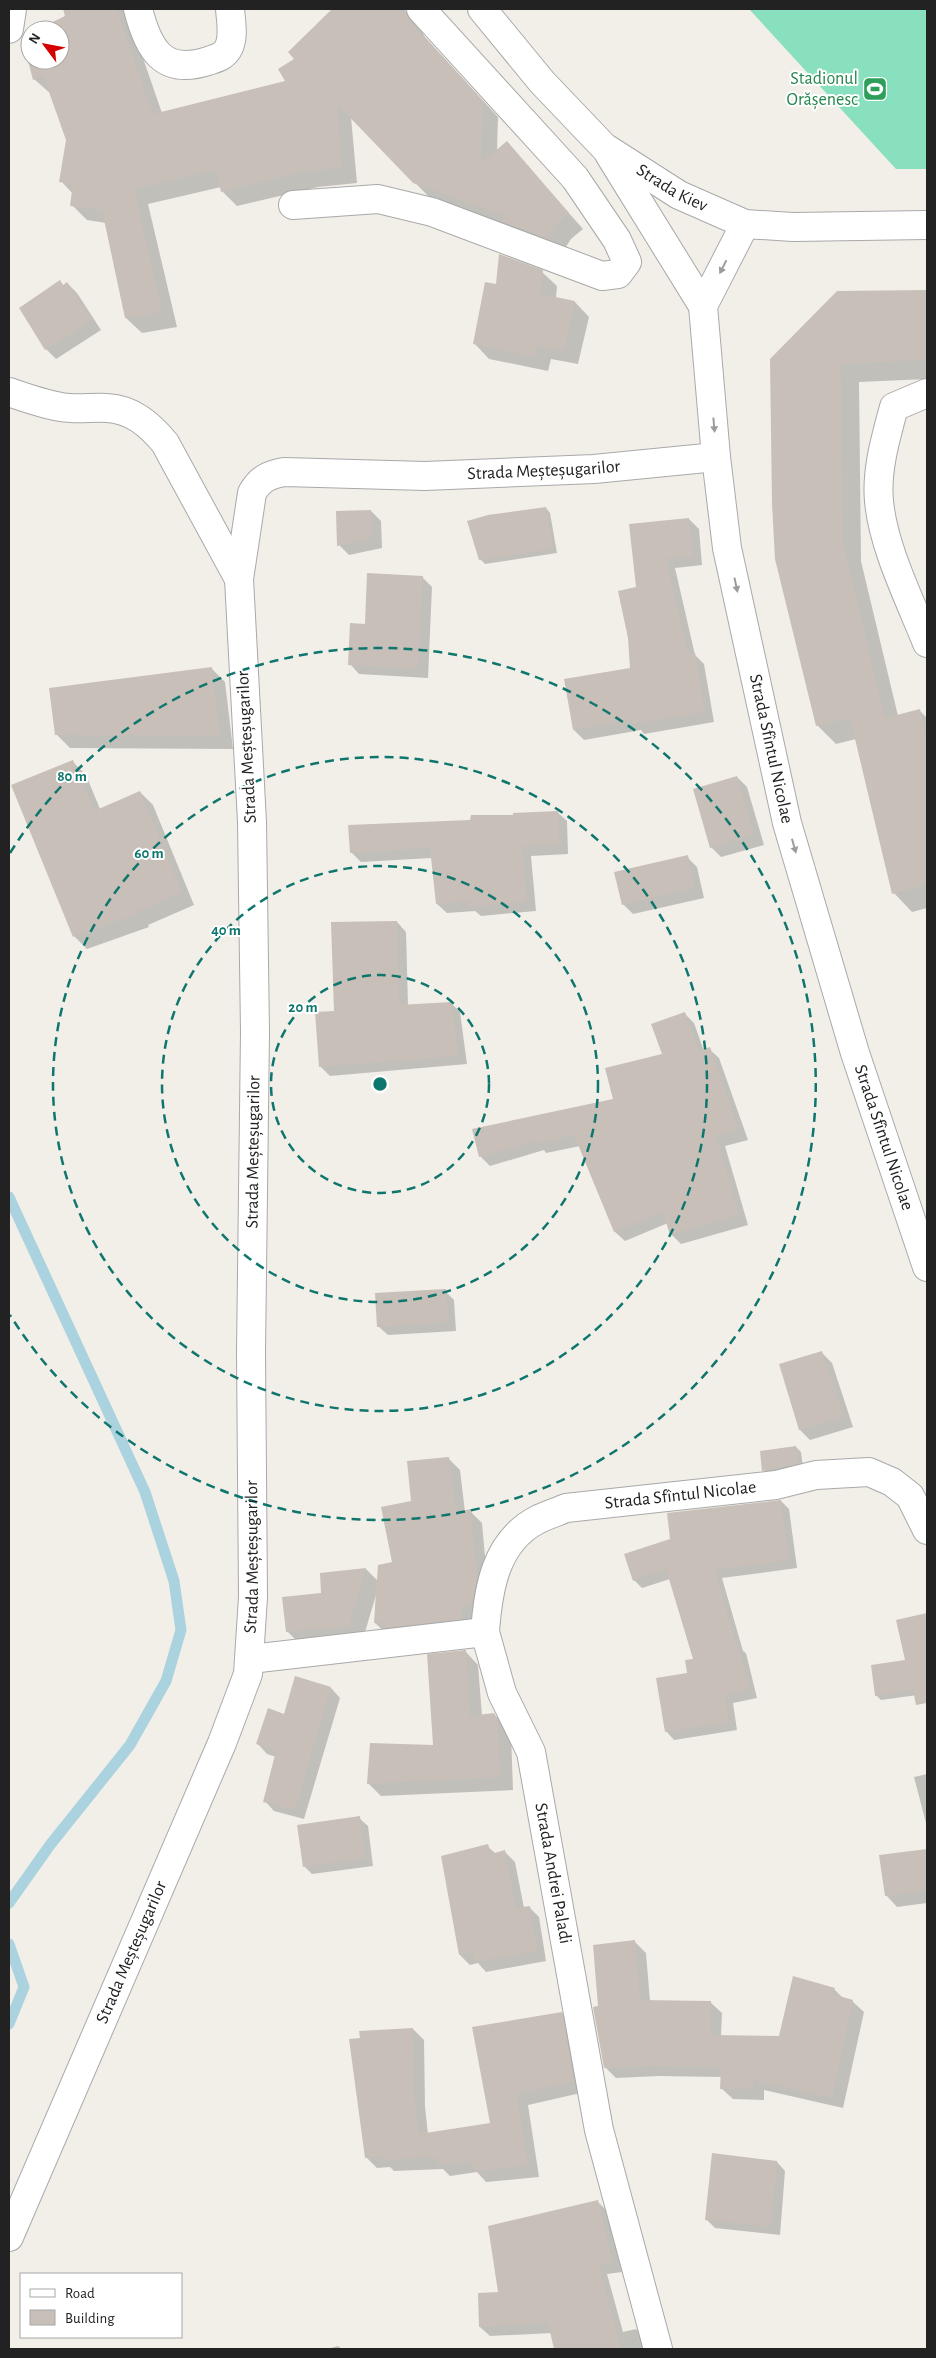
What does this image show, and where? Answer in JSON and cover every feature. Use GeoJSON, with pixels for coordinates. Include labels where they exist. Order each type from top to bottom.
{"type":"FeatureCollection","features":[{"type":"Feature","properties":{"kind":"street"},"geometry":{"type":"LineString","coordinates":[[9,29],[12,9]]}},
{"type":"Feature","properties":{"kind":"street"},"geometry":{"type":"LineString","coordinates":[[138,9],[146,37],[153,49],[172,65],[184,66],[222,56],[228,48],[232,35],[230,9]]}},
{"type":"Feature","properties":{"kind":"street"},"geometry":{"type":"LineString","coordinates":[[293,205],[378,199],[432,212],[602,276],[618,274],[627,262],[617,240],[575,178],[421,9]]}},
{"type":"Feature","properties":{"kind":"street","name":"Strada Kiev"},"geometry":{"type":"LineString","coordinates":[[482,9],[542,82],[604,147],[679,195],[745,224],[793,227],[927,225]]}},
{"type":"Feature","properties":{"kind":"street"},"geometry":{"type":"LineString","coordinates":[[604,147],[703,306]]}},
{"type":"Feature","properties":{"kind":"street"},"geometry":{"type":"LineString","coordinates":[[703,306],[745,224]]}},
{"type":"Feature","properties":{"kind":"street","name":"Strada Sfîntul Nicolae"},"geometry":{"type":"LineString","coordinates":[[703,306],[716,457],[728,548],[787,823],[855,1053],[927,1267]]}},
{"type":"Feature","properties":{"kind":"street"},"geometry":{"type":"LineString","coordinates":[[9,392],[59,407],[78,410],[108,408],[133,414],[152,428],[164,443],[239,579]]}},
{"type":"Feature","properties":{"kind":"street"},"geometry":{"type":"LineString","coordinates":[[927,393],[894,407],[883,448],[879,501],[890,551],[927,643]]}},
{"type":"Feature","properties":{"kind":"street","name":"Strada Meșteșugarilor"},"geometry":{"type":"LineString","coordinates":[[9,2237],[222,1742],[248,1674],[253,1597],[251,1353],[255,1032],[252,822],[239,579],[252,493],[259,481],[270,475],[284,472],[425,476],[594,468],[716,457]]}},
{"type":"Feature","properties":{"kind":"street","name":"Strada Sfîntul Nicolae"},"geometry":{"type":"LineString","coordinates":[[485,1632],[491,1582],[505,1551],[524,1529],[536,1521],[566,1508],[776,1485],[816,1475],[869,1472],[892,1482],[910,1496],[927,1530]]}},
{"type":"Feature","properties":{"kind":"street"},"geometry":{"type":"LineString","coordinates":[[250,1659],[485,1632]]}},
{"type":"Feature","properties":{"kind":"street","name":"Strada Andrei Paladi"},"geometry":{"type":"LineString","coordinates":[[485,1632],[502,1692],[530,1752],[600,2130],[658,2349]]}},
{"type":"Feature","properties":{"kind":"green space","name":"Stadionul Orășenesc"},"geometry":{"type":"Polygon","coordinates":[[[749,9],[927,9],[927,169],[896,169],[749,9]]]}},
{"type":"Feature","properties":{"kind":"building"},"geometry":{"type":"Polygon","coordinates":[[[63,9],[117,9],[153,114],[285,81],[278,69],[294,59],[288,52],[332,9],[404,9],[409,20],[483,101],[481,163],[507,141],[569,213],[556,224],[546,238],[503,222],[503,215],[413,183],[337,104],[342,168],[302,172],[221,192],[216,170],[134,189],[162,312],[125,318],[102,210],[70,206],[73,184],[59,182],[66,140],[43,75],[33,80],[30,70],[70,70],[70,20],[57,20],[65,16],[63,9]]]}},
{"type":"Feature","properties":{"kind":"building"},"geometry":{"type":"Polygon","coordinates":[[[499,254],[543,270],[541,294],[575,301],[564,350],[537,345],[533,357],[473,344],[485,282],[496,284],[499,254]]]}},
{"type":"Feature","properties":{"kind":"building"},"geometry":{"type":"Polygon","coordinates":[[[60,280],[63,285],[67,282],[92,320],[45,350],[19,308],[60,280]]]}},
{"type":"Feature","properties":{"kind":"building"},"geometry":{"type":"Polygon","coordinates":[[[927,290],[927,360],[841,364],[843,542],[885,718],[920,709],[927,743],[927,884],[892,894],[850,718],[816,726],[775,559],[772,504],[770,359],[837,291],[927,290]]]}},
{"type":"Feature","properties":{"kind":"building"},"geometry":{"type":"Polygon","coordinates":[[[546,507],[553,549],[479,560],[467,521],[488,515],[546,507]]]}},
{"type":"Feature","properties":{"kind":"building"},"geometry":{"type":"Polygon","coordinates":[[[371,510],[372,538],[337,546],[336,511],[371,510]]]}},
{"type":"Feature","properties":{"kind":"building"},"geometry":{"type":"Polygon","coordinates":[[[689,518],[693,556],[666,558],[688,654],[695,653],[705,712],[633,724],[632,720],[573,730],[564,679],[630,668],[628,638],[618,591],[636,587],[629,524],[689,518]]]}},
{"type":"Feature","properties":{"kind":"building"},"geometry":{"type":"Polygon","coordinates":[[[367,573],[423,576],[418,669],[348,665],[350,623],[365,624],[367,573]]]}},
{"type":"Feature","properties":{"kind":"building"},"geometry":{"type":"Polygon","coordinates":[[[212,667],[220,736],[55,735],[49,688],[212,667]]]}},
{"type":"Feature","properties":{"kind":"building"},"geometry":{"type":"Polygon","coordinates":[[[73,760],[94,811],[140,791],[182,892],[136,912],[136,914],[73,937],[11,785],[73,760]]]}},
{"type":"Feature","properties":{"kind":"building"},"geometry":{"type":"Polygon","coordinates":[[[737,776],[754,835],[710,848],[693,789],[737,776]]]}},
{"type":"Feature","properties":{"kind":"building"},"geometry":{"type":"Polygon","coordinates":[[[558,811],[559,844],[522,846],[527,902],[470,907],[469,901],[436,904],[430,848],[350,853],[348,825],[470,820],[471,815],[513,815],[513,813],[558,811]]]}},
{"type":"Feature","properties":{"kind":"building"},"geometry":{"type":"Polygon","coordinates":[[[688,855],[695,888],[622,905],[614,872],[688,855]]]}},
{"type":"Feature","properties":{"kind":"building"},"geometry":{"type":"Polygon","coordinates":[[[397,921],[399,1005],[452,1002],[458,1056],[319,1067],[315,1012],[334,1011],[331,922],[397,921]]]}},
{"type":"Feature","properties":{"kind":"building"},"geometry":{"type":"Polygon","coordinates":[[[685,1012],[699,1051],[710,1047],[739,1130],[716,1136],[739,1215],[670,1235],[663,1212],[614,1232],[574,1135],[535,1144],[535,1141],[479,1157],[472,1129],[613,1099],[605,1068],[662,1054],[651,1024],[685,1012]]]}},
{"type":"Feature","properties":{"kind":"building"},"geometry":{"type":"Polygon","coordinates":[[[446,1289],[448,1322],[377,1327],[375,1293],[446,1289]]]}},
{"type":"Feature","properties":{"kind":"building"},"geometry":{"type":"Polygon","coordinates":[[[822,1351],[844,1417],[799,1430],[779,1364],[822,1351]]]}},
{"type":"Feature","properties":{"kind":"building"},"geometry":{"type":"Polygon","coordinates":[[[796,1446],[799,1463],[762,1471],[760,1451],[796,1446]]]}},
{"type":"Feature","properties":{"kind":"building"},"geometry":{"type":"Polygon","coordinates":[[[449,1457],[456,1512],[471,1509],[477,1578],[472,1605],[461,1606],[462,1619],[384,1628],[383,1622],[374,1623],[378,1565],[392,1562],[381,1507],[411,1501],[407,1461],[449,1457]]]}},
{"type":"Feature","properties":{"kind":"building"},"geometry":{"type":"Polygon","coordinates":[[[781,1500],[789,1560],[715,1570],[736,1644],[738,1644],[749,1689],[725,1695],[729,1722],[665,1732],[656,1678],[687,1673],[685,1660],[693,1659],[666,1569],[633,1581],[624,1554],[670,1539],[667,1513],[781,1500]]]}},
{"type":"Feature","properties":{"kind":"building"},"geometry":{"type":"Polygon","coordinates":[[[366,1568],[349,1626],[286,1632],[282,1597],[321,1593],[320,1573],[366,1568]]]}},
{"type":"Feature","properties":{"kind":"building"},"geometry":{"type":"Polygon","coordinates":[[[927,1613],[927,1703],[916,1705],[913,1690],[875,1696],[871,1665],[905,1660],[896,1620],[927,1613]]]}},
{"type":"Feature","properties":{"kind":"building"},"geometry":{"type":"Polygon","coordinates":[[[466,1650],[470,1716],[494,1713],[498,1720],[500,1777],[367,1784],[370,1743],[433,1745],[427,1654],[466,1650]]]}},
{"type":"Feature","properties":{"kind":"building"},"geometry":{"type":"Polygon","coordinates":[[[295,1676],[331,1687],[295,1810],[263,1802],[276,1751],[256,1744],[268,1708],[284,1714],[295,1676]]]}},
{"type":"Feature","properties":{"kind":"building"},"geometry":{"type":"Polygon","coordinates":[[[360,1816],[365,1858],[303,1867],[297,1825],[360,1816]]]}},
{"type":"Feature","properties":{"kind":"building"},"geometry":{"type":"Polygon","coordinates":[[[488,1844],[491,1854],[505,1850],[516,1908],[530,1906],[537,1951],[475,1962],[473,1952],[459,1955],[441,1856],[488,1844]]]}},
{"type":"Feature","properties":{"kind":"building"},"geometry":{"type":"Polygon","coordinates":[[[927,1849],[927,1891],[885,1896],[879,1855],[927,1849]]]}},
{"type":"Feature","properties":{"kind":"building"},"geometry":{"type":"Polygon","coordinates":[[[635,1940],[640,2000],[711,2001],[710,2035],[779,2036],[793,1976],[835,1988],[832,1994],[853,2000],[832,2098],[753,2080],[753,2089],[720,2089],[721,2067],[646,2066],[604,2068],[593,2007],[598,2006],[593,1945],[635,1940]]]}},
{"type":"Feature","properties":{"kind":"building"},"geometry":{"type":"Polygon","coordinates":[[[562,2012],[574,2081],[517,2094],[528,2166],[474,2171],[472,2161],[438,2165],[437,2157],[381,2160],[381,2156],[365,2158],[349,2039],[360,2038],[359,2031],[413,2028],[414,2095],[419,2134],[490,2123],[472,2027],[562,2012]]]}},
{"type":"Feature","properties":{"kind":"building"},"geometry":{"type":"Polygon","coordinates":[[[712,2153],[777,2161],[771,2227],[705,2220],[712,2153]]]}},
{"type":"Feature","properties":{"kind":"building"},"geometry":{"type":"Polygon","coordinates":[[[598,2200],[613,2262],[599,2265],[621,2349],[554,2349],[548,2323],[479,2327],[478,2293],[498,2292],[488,2226],[598,2200]]]}},
{"type":"Feature","properties":{"kind":"waterway"},"geometry":{"type":"LineString","coordinates":[[9,1197],[145,1492],[174,1581],[181,1630],[166,1681],[130,1745],[50,1845],[9,1903]]}},
{"type":"Feature","properties":{"kind":"waterway"},"geometry":{"type":"LineString","coordinates":[[9,1944],[24,1987],[9,2024]]}},
{"type":"Feature","properties":{"kind":"place","name":"Stadionul Orășenesc"},"geometry":{"type":"Point","coordinates":[875,89]}}]}
